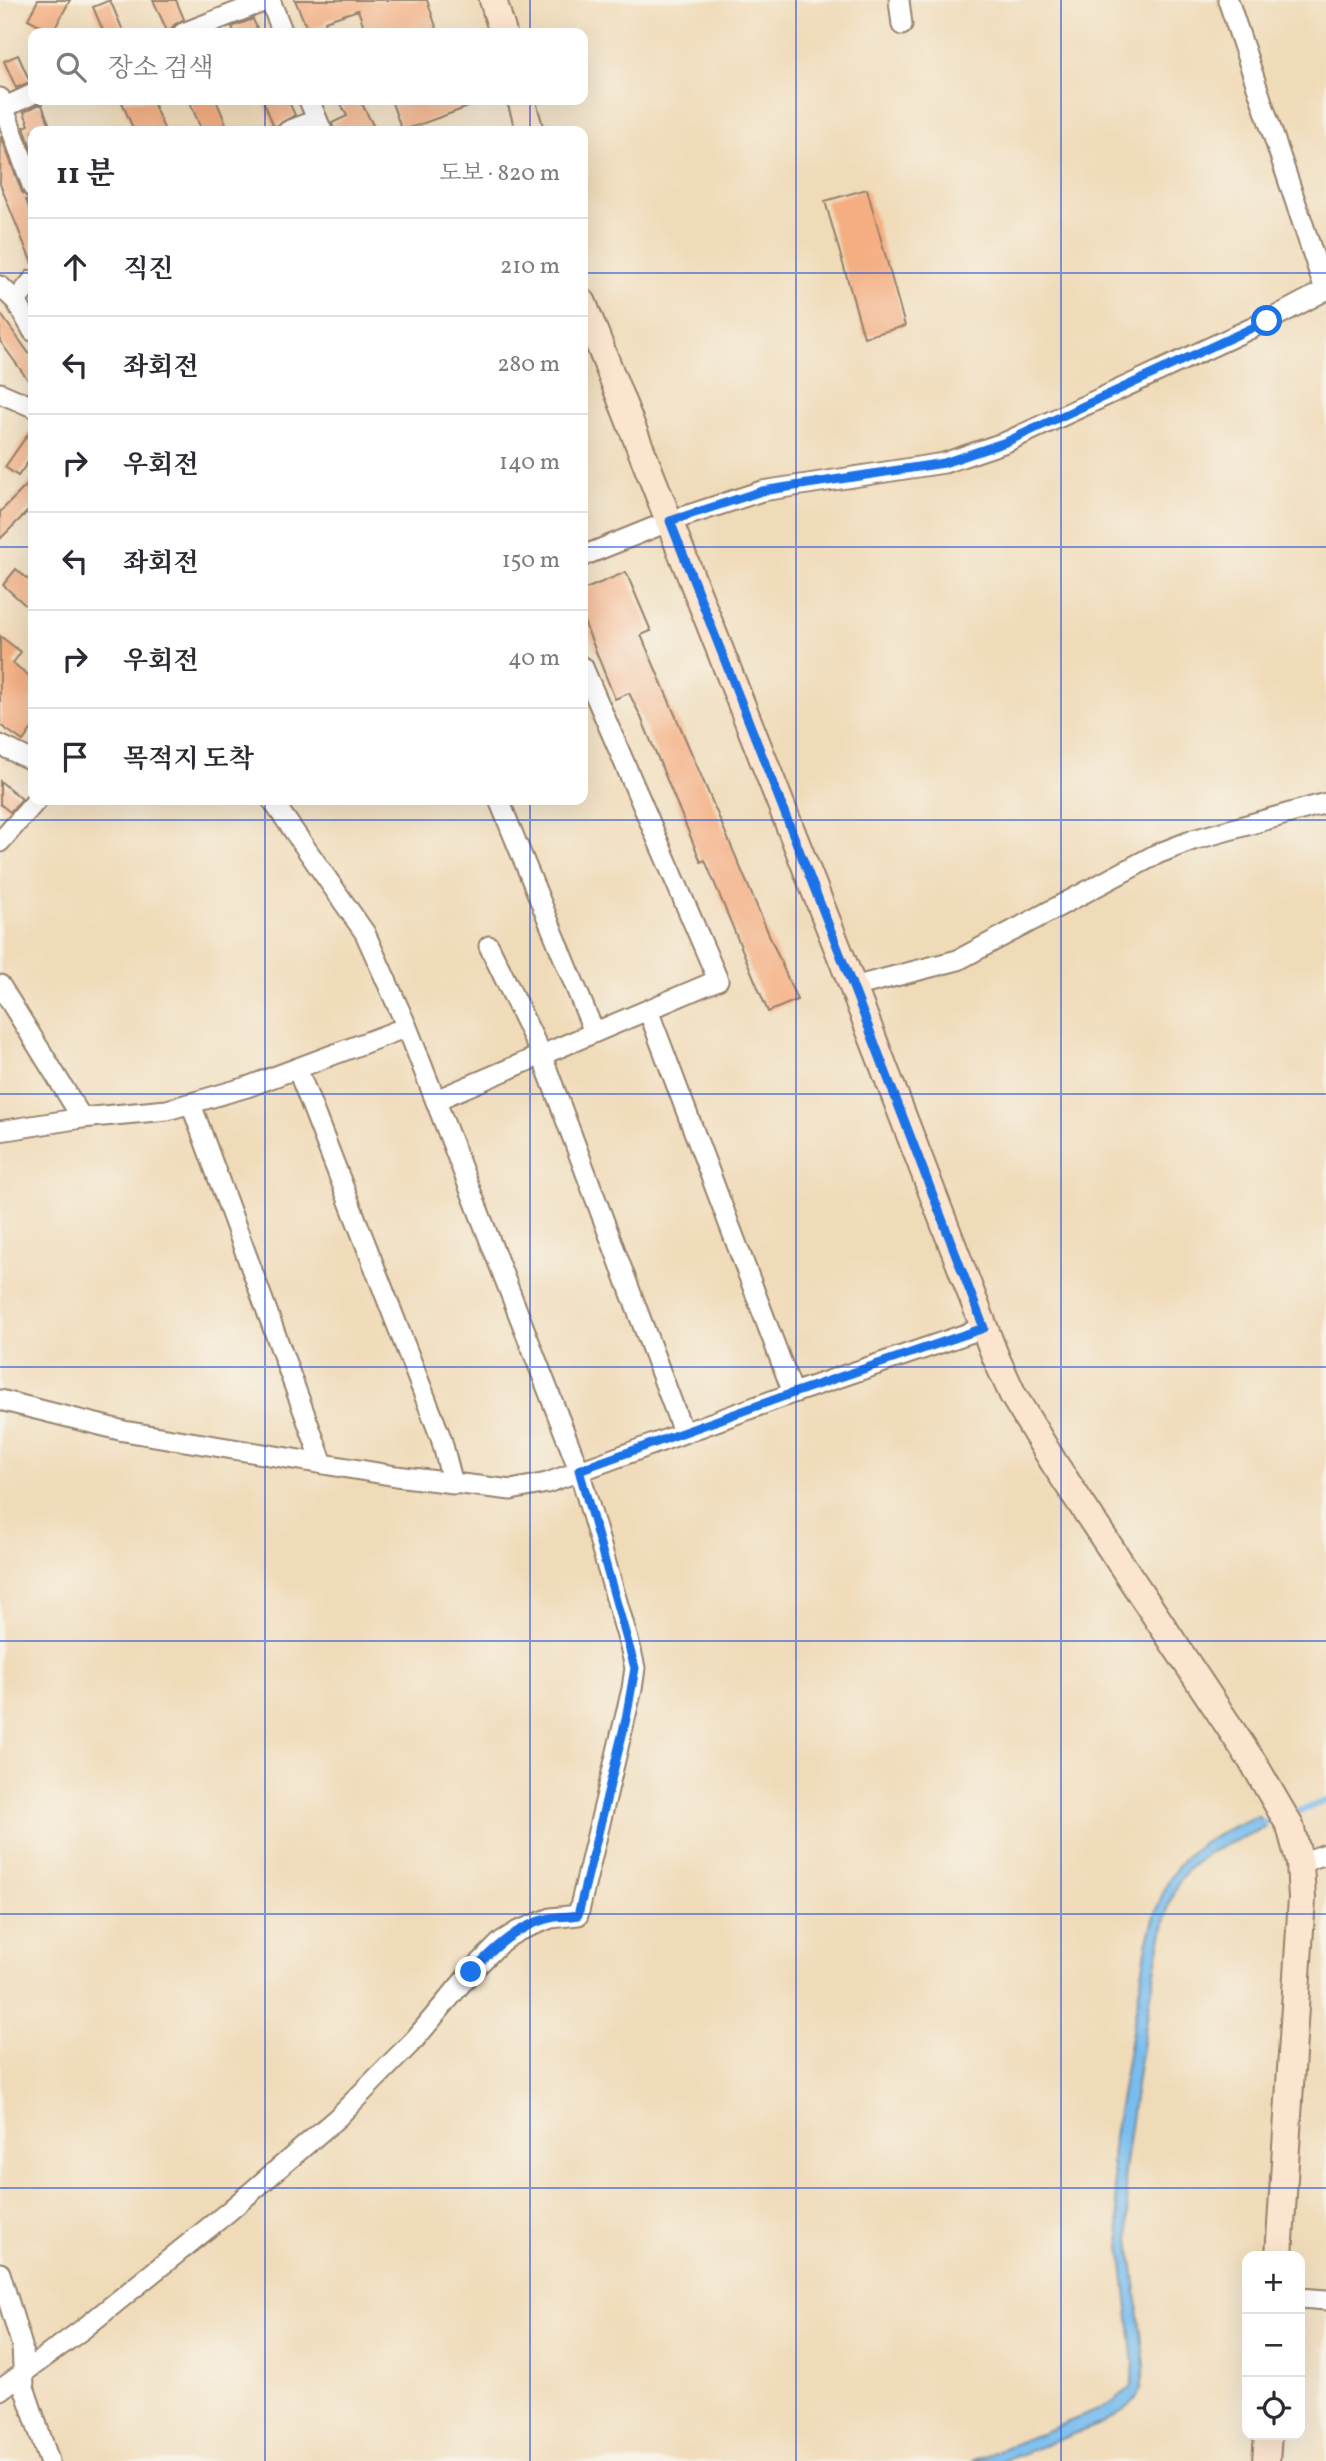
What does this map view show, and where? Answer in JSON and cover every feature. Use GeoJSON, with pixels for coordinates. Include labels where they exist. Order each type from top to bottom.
{"type":"FeatureCollection","features":[{"type":"Feature","properties":{"kind":"street"},"geometry":{"type":"LineString","coordinates":[[196,28],[269,0],[281,28]]}},
{"type":"Feature","properties":{"kind":"street"},"geometry":{"type":"LineString","coordinates":[[493,0],[501,28]]}},
{"type":"Feature","properties":{"kind":"street"},"geometry":{"type":"LineString","coordinates":[[899,0],[902,25]]}},
{"type":"Feature","properties":{"kind":"street"},"geometry":{"type":"LineString","coordinates":[[588,554],[670,521],[762,491],[944,463],[1006,442],[1267,321],[1326,290],[1228,0]]}},
{"type":"Feature","properties":{"kind":"street"},"geometry":{"type":"LineString","coordinates":[[28,95],[1,103],[28,175]]}},
{"type":"Feature","properties":{"kind":"street"},"geometry":{"type":"LineString","coordinates":[[311,105],[319,125]]}},
{"type":"Feature","properties":{"kind":"street"},"geometry":{"type":"LineString","coordinates":[[523,105],[529,126]]}},
{"type":"Feature","properties":{"kind":"street"},"geometry":{"type":"LineString","coordinates":[[0,286],[16,301],[28,322]]}},
{"type":"Feature","properties":{"kind":"street"},"geometry":{"type":"LineString","coordinates":[[16,301],[28,286]]}},
{"type":"Feature","properties":{"kind":"street"},"geometry":{"type":"LineString","coordinates":[[588,316],[853,987],[984,1328],[1013,1395],[1290,1826],[1300,1863],[1302,1898],[1279,2251]]}},
{"type":"Feature","properties":{"kind":"street"},"geometry":{"type":"LineString","coordinates":[[2,398],[28,406]]}},
{"type":"Feature","properties":{"kind":"street"},"geometry":{"type":"LineString","coordinates":[[436,1100],[718,980],[588,679]]}},
{"type":"Feature","properties":{"kind":"street"},"geometry":{"type":"LineString","coordinates":[[0,745],[28,759]]}},
{"type":"Feature","properties":{"kind":"street"},"geometry":{"type":"LineString","coordinates":[[853,987],[958,960],[1157,854],[1193,840],[1326,803]]}},
{"type":"Feature","properties":{"kind":"street"},"geometry":{"type":"LineString","coordinates":[[0,842],[33,805]]}},
{"type":"Feature","properties":{"kind":"street"},"geometry":{"type":"LineString","coordinates":[[0,2390],[229,2211],[337,2119],[415,2039],[471,1972],[502,1941],[518,1931],[551,1918],[578,1915],[626,1719],[635,1668],[579,1470],[407,1027],[365,933],[275,805]]}},
{"type":"Feature","properties":{"kind":"street"},"geometry":{"type":"LineString","coordinates":[[501,805],[594,1032]]}},
{"type":"Feature","properties":{"kind":"street"},"geometry":{"type":"LineString","coordinates":[[489,946],[542,1056],[683,1432]]}},
{"type":"Feature","properties":{"kind":"street"},"geometry":{"type":"LineString","coordinates":[[0,985],[82,1118]]}},
{"type":"Feature","properties":{"kind":"street"},"geometry":{"type":"LineString","coordinates":[[648,1010],[793,1393]]}},
{"type":"Feature","properties":{"kind":"street"},"geometry":{"type":"LineString","coordinates":[[0,1131],[82,1118],[167,1110],[191,1104],[247,1087],[407,1027]]}},
{"type":"Feature","properties":{"kind":"street"},"geometry":{"type":"LineString","coordinates":[[297,1069],[441,1438],[453,1484]]}},
{"type":"Feature","properties":{"kind":"street"},"geometry":{"type":"LineString","coordinates":[[191,1104],[323,1464]]}},
{"type":"Feature","properties":{"kind":"street"},"geometry":{"type":"LineString","coordinates":[[0,1400],[124,1431],[453,1484],[511,1490],[547,1483],[683,1432],[984,1328]]}},
{"type":"Feature","properties":{"kind":"street"},"geometry":{"type":"LineString","coordinates":[[1300,1863],[1326,1854]]}},
{"type":"Feature","properties":{"kind":"street"},"geometry":{"type":"LineString","coordinates":[[0,2273],[22,2346],[24,2387],[49,2461]]}},
{"type":"Feature","properties":{"kind":"street"},"geometry":{"type":"LineString","coordinates":[[1305,2298],[1326,2300]]}},
{"type":"Feature","properties":{"kind":"street"},"geometry":{"type":"LineString","coordinates":[[1266,2461],[1268,2440]]}},
{"type":"Feature","properties":{"kind":"water"},"geometry":{"type":"Polygon","coordinates":[[[1258,1816],[1265,1827],[1208,1853],[1187,1870],[1169,1905],[1159,1949],[1124,2170],[1145,2365],[1141,2389],[1126,2409],[1103,2423],[1003,2461],[972,2461],[1088,2414],[1114,2401],[1131,2386],[1134,2364],[1112,2161],[1147,1945],[1162,1895],[1181,1862],[1211,1838],[1258,1816]]]}},
{"type":"Feature","properties":{"kind":"building"},"geometry":{"type":"Polygon","coordinates":[[[38,0],[70,0],[55,28],[45,28],[28,19],[38,0]]]}},
{"type":"Feature","properties":{"kind":"building"},"geometry":{"type":"Polygon","coordinates":[[[110,0],[122,28],[102,28],[93,7],[110,0]]]}},
{"type":"Feature","properties":{"kind":"building"},"geometry":{"type":"Polygon","coordinates":[[[153,0],[176,0],[184,19],[172,28],[166,28],[153,0]]]}},
{"type":"Feature","properties":{"kind":"building"},"geometry":{"type":"Polygon","coordinates":[[[295,0],[427,0],[436,28],[364,28],[358,10],[325,21],[326,24],[316,28],[307,28],[295,0]]]}},
{"type":"Feature","properties":{"kind":"building"},"geometry":{"type":"Polygon","coordinates":[[[253,19],[257,28],[232,28],[253,19]]]}},
{"type":"Feature","properties":{"kind":"building"},"geometry":{"type":"Polygon","coordinates":[[[18,55],[28,83],[16,88],[4,61],[18,55]]]}},
{"type":"Feature","properties":{"kind":"building"},"geometry":{"type":"Polygon","coordinates":[[[42,105],[50,126],[28,126],[28,139],[24,127],[29,125],[24,112],[42,105]]]}},
{"type":"Feature","properties":{"kind":"building"},"geometry":{"type":"Polygon","coordinates":[[[123,105],[154,105],[163,126],[132,126],[123,105]]]}},
{"type":"Feature","properties":{"kind":"building"},"geometry":{"type":"Polygon","coordinates":[[[191,105],[218,105],[227,126],[200,126],[191,105]]]}},
{"type":"Feature","properties":{"kind":"building"},"geometry":{"type":"Polygon","coordinates":[[[265,105],[290,105],[295,115],[274,126],[265,105]]]}},
{"type":"Feature","properties":{"kind":"building"},"geometry":{"type":"Polygon","coordinates":[[[342,105],[363,105],[373,126],[333,126],[332,123],[347,116],[342,105]]]}},
{"type":"Feature","properties":{"kind":"building"},"geometry":{"type":"Polygon","coordinates":[[[393,105],[474,105],[416,126],[400,126],[393,105]]]}},
{"type":"Feature","properties":{"kind":"building"},"geometry":{"type":"Polygon","coordinates":[[[1,136],[22,192],[28,198],[28,254],[0,184],[1,136]]]}},
{"type":"Feature","properties":{"kind":"building"},"geometry":{"type":"Polygon","coordinates":[[[867,189],[905,326],[864,337],[825,201],[867,189]]]}},
{"type":"Feature","properties":{"kind":"building"},"geometry":{"type":"Polygon","coordinates":[[[0,313],[28,352],[28,380],[0,341],[0,313]]]}},
{"type":"Feature","properties":{"kind":"building"},"geometry":{"type":"Polygon","coordinates":[[[28,434],[28,462],[18,476],[5,467],[28,434]]]}},
{"type":"Feature","properties":{"kind":"building"},"geometry":{"type":"Polygon","coordinates":[[[28,484],[28,511],[0,539],[0,512],[28,484]]]}},
{"type":"Feature","properties":{"kind":"building"},"geometry":{"type":"Polygon","coordinates":[[[16,569],[28,580],[28,608],[3,585],[16,569]]]}},
{"type":"Feature","properties":{"kind":"building"},"geometry":{"type":"Polygon","coordinates":[[[626,572],[651,631],[641,635],[797,1000],[768,1012],[705,860],[701,862],[640,715],[629,693],[615,699],[588,632],[588,588],[626,572]]]}},
{"type":"Feature","properties":{"kind":"building"},"geometry":{"type":"Polygon","coordinates":[[[0,636],[21,652],[13,663],[28,675],[28,734],[23,741],[0,725],[0,636]]]}},
{"type":"Feature","properties":{"kind":"building"},"geometry":{"type":"Polygon","coordinates":[[[0,781],[22,799],[10,812],[0,804],[0,781]]]}},
{"type":"Feature","properties":{"kind":"waterway"},"geometry":{"type":"LineString","coordinates":[[1291,1814],[1326,1801]]}},
{"type":"Feature","properties":{"kind":"waterway"},"geometry":{"type":"LineString","coordinates":[[1254,1825],[1277,1818]]}},
{"type":"Feature","properties":{"kind":"route"},"geometry":{"type":"LineString","coordinates":[[471,1972],[502,1941],[518,1931],[551,1918],[578,1915],[626,1719],[635,1668],[579,1470],[984,1328],[670,521],[762,491],[944,463],[1006,442],[1267,321]]}}]}
